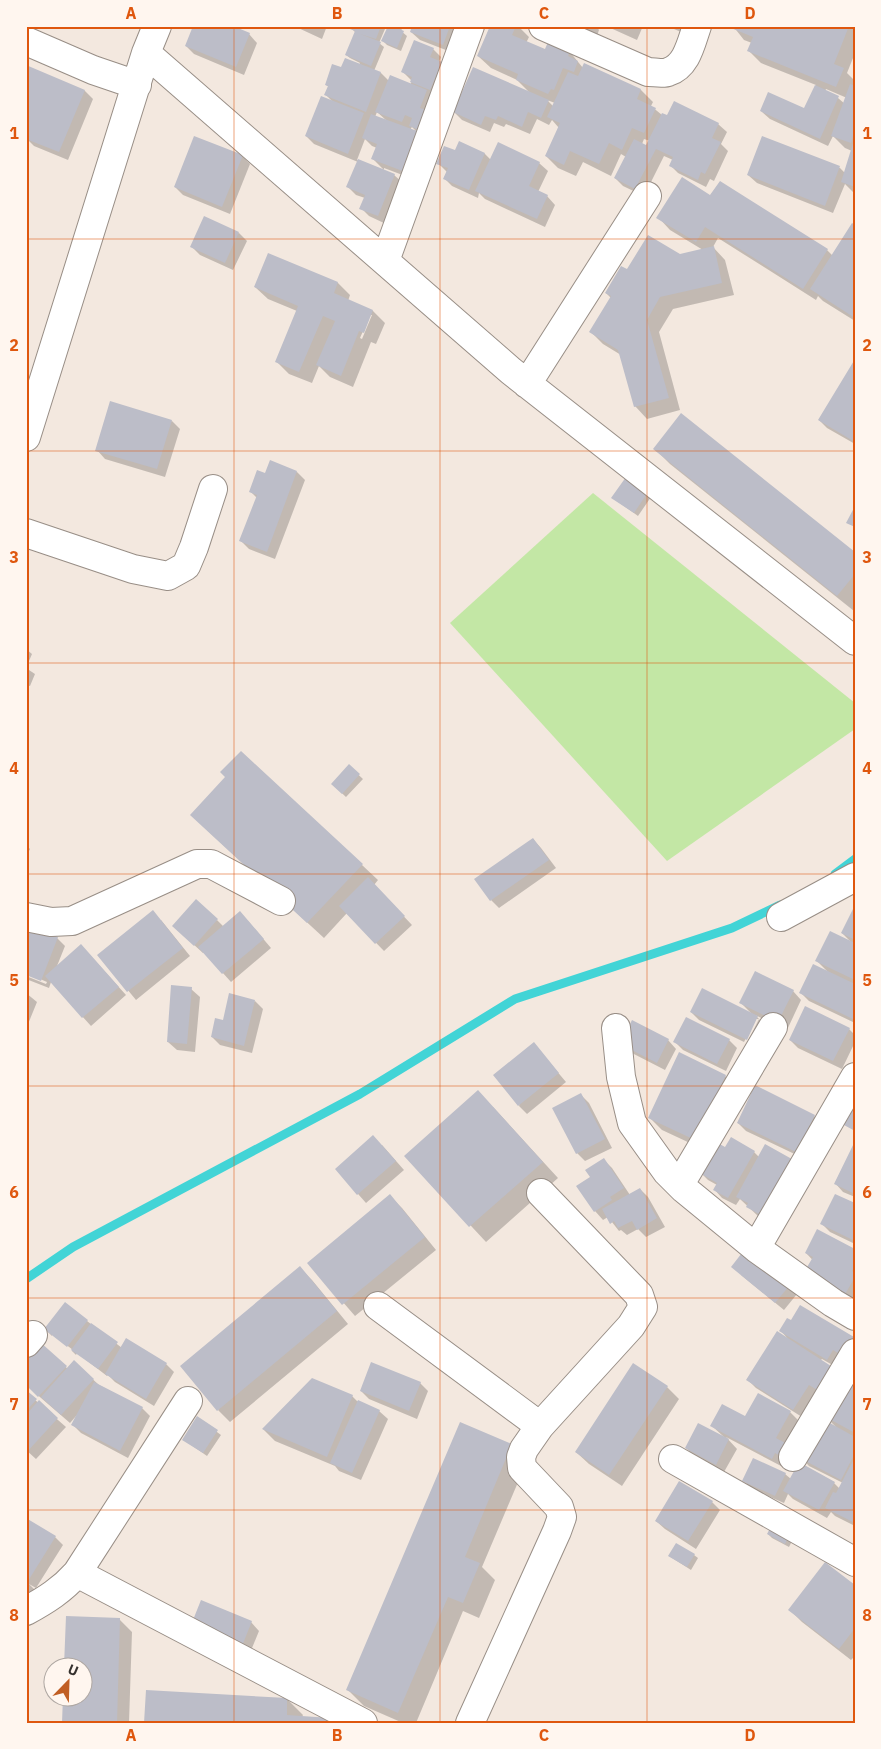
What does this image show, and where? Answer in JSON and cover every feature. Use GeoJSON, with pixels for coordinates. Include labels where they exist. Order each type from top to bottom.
{"type":"FeatureCollection","features":[{"type":"Feature","properties":{"kind":"street"},"geometry":{"type":"LineString","coordinates":[[26,437],[115,77],[146,53],[157,26]]}},
{"type":"Feature","properties":{"kind":"street"},"geometry":{"type":"LineString","coordinates":[[385,261],[470,26]]}},
{"type":"Feature","properties":{"kind":"street"},"geometry":{"type":"LineString","coordinates":[[543,26],[648,72],[667,73],[681,64],[688,52],[697,26]]}},
{"type":"Feature","properties":{"kind":"street"},"geometry":{"type":"LineString","coordinates":[[26,41],[115,77]]}},
{"type":"Feature","properties":{"kind":"street"},"geometry":{"type":"LineString","coordinates":[[146,53],[527,384],[855,641]]}},
{"type":"Feature","properties":{"kind":"street"},"geometry":{"type":"LineString","coordinates":[[527,384],[647,196]]}},
{"type":"Feature","properties":{"kind":"street"},"geometry":{"type":"LineString","coordinates":[[26,533],[133,569],[168,576],[186,566],[213,489]]}},
{"type":"Feature","properties":{"kind":"street"},"geometry":{"type":"LineString","coordinates":[[26,916],[51,922],[72,921],[197,864],[211,864],[281,901]]}},
{"type":"Feature","properties":{"kind":"street"},"geometry":{"type":"LineString","coordinates":[[781,917],[855,877]]}},
{"type":"Feature","properties":{"kind":"street"},"geometry":{"type":"LineString","coordinates":[[680,1184],[773,1027]]}},
{"type":"Feature","properties":{"kind":"street"},"geometry":{"type":"LineString","coordinates":[[616,1028],[622,1077],[632,1123],[667,1172],[756,1248],[833,1303],[855,1316]]}},
{"type":"Feature","properties":{"kind":"street"},"geometry":{"type":"LineString","coordinates":[[756,1248],[855,1076]]}},
{"type":"Feature","properties":{"kind":"street"},"geometry":{"type":"LineString","coordinates":[[470,1723],[562,1517],[559,1507],[522,1468],[521,1457],[524,1449],[540,1426],[631,1326],[643,1307],[639,1295],[541,1193]]}},
{"type":"Feature","properties":{"kind":"street"},"geometry":{"type":"LineString","coordinates":[[378,1306],[540,1426]]}},
{"type":"Feature","properties":{"kind":"street"},"geometry":{"type":"LineString","coordinates":[[794,1456],[855,1353]]}},
{"type":"Feature","properties":{"kind":"street"},"geometry":{"type":"LineString","coordinates":[[26,1611],[53,1596],[65,1587],[77,1573],[188,1400]]}},
{"type":"Feature","properties":{"kind":"street"},"geometry":{"type":"LineString","coordinates":[[674,1459],[855,1562]]}},
{"type":"Feature","properties":{"kind":"street"},"geometry":{"type":"LineString","coordinates":[[77,1573],[362,1723]]}},
{"type":"Feature","properties":{"kind":"green space"},"geometry":{"type":"Polygon","coordinates":[[[593,493],[855,703],[855,729],[667,861],[450,623],[593,493]]]}},
{"type":"Feature","properties":{"kind":"building"},"geometry":{"type":"Polygon","coordinates":[[[193,26],[233,26],[250,33],[236,67],[185,46],[193,26]]]}},
{"type":"Feature","properties":{"kind":"building"},"geometry":{"type":"Polygon","coordinates":[[[351,26],[381,26],[376,39],[360,34],[381,42],[371,66],[345,55],[355,31],[350,29],[351,26]]]}},
{"type":"Feature","properties":{"kind":"building"},"geometry":{"type":"Polygon","coordinates":[[[388,26],[404,31],[397,48],[381,41],[388,26]]]}},
{"type":"Feature","properties":{"kind":"building"},"geometry":{"type":"Polygon","coordinates":[[[412,26],[450,26],[443,45],[410,32],[412,26]]]}},
{"type":"Feature","properties":{"kind":"building"},"geometry":{"type":"Polygon","coordinates":[[[490,26],[516,26],[512,35],[545,49],[548,42],[570,51],[568,56],[578,61],[574,72],[563,68],[554,90],[551,89],[548,94],[516,80],[518,74],[477,56],[490,26]]]}},
{"type":"Feature","properties":{"kind":"building"},"geometry":{"type":"Polygon","coordinates":[[[731,26],[849,26],[834,64],[844,68],[836,87],[747,51],[753,37],[731,28],[731,26]]]}},
{"type":"Feature","properties":{"kind":"building"},"geometry":{"type":"Polygon","coordinates":[[[414,40],[434,48],[430,57],[442,62],[430,90],[410,82],[412,77],[401,72],[414,40]]]}},
{"type":"Feature","properties":{"kind":"building"},"geometry":{"type":"Polygon","coordinates":[[[345,58],[381,72],[366,112],[324,95],[328,86],[325,85],[332,64],[341,67],[345,58]]]}},
{"type":"Feature","properties":{"kind":"building"},"geometry":{"type":"Polygon","coordinates":[[[584,63],[641,89],[637,99],[656,108],[644,133],[632,128],[622,150],[609,143],[599,164],[570,151],[564,165],[545,156],[560,123],[547,117],[568,72],[578,76],[584,63]]]}},
{"type":"Feature","properties":{"kind":"building"},"geometry":{"type":"Polygon","coordinates":[[[26,65],[85,90],[59,152],[26,139],[29,125],[26,123],[26,65]]]}},
{"type":"Feature","properties":{"kind":"building"},"geometry":{"type":"Polygon","coordinates":[[[473,67],[549,100],[541,118],[528,112],[522,127],[498,116],[496,120],[485,116],[481,125],[453,112],[473,67]]]}},
{"type":"Feature","properties":{"kind":"building"},"geometry":{"type":"Polygon","coordinates":[[[390,75],[427,90],[420,108],[438,114],[430,134],[409,126],[412,118],[405,115],[402,122],[375,112],[390,75]]]}},
{"type":"Feature","properties":{"kind":"building"},"geometry":{"type":"Polygon","coordinates":[[[850,84],[855,86],[855,137],[853,136],[851,143],[831,136],[850,84]]]}},
{"type":"Feature","properties":{"kind":"building"},"geometry":{"type":"Polygon","coordinates":[[[815,85],[839,96],[820,139],[760,111],[768,92],[804,108],[815,85]]]}},
{"type":"Feature","properties":{"kind":"building"},"geometry":{"type":"Polygon","coordinates":[[[321,96],[364,113],[348,154],[305,136],[321,96]]]}},
{"type":"Feature","properties":{"kind":"building"},"geometry":{"type":"Polygon","coordinates":[[[674,101],[719,123],[712,138],[721,142],[705,174],[701,172],[698,180],[669,166],[673,157],[656,149],[635,189],[614,178],[634,139],[646,145],[662,113],[667,115],[674,101]]]}},
{"type":"Feature","properties":{"kind":"building"},"geometry":{"type":"Polygon","coordinates":[[[371,114],[428,135],[413,175],[371,159],[377,144],[362,138],[371,114]]]}},
{"type":"Feature","properties":{"kind":"building"},"geometry":{"type":"Polygon","coordinates":[[[194,136],[243,155],[222,207],[174,187],[194,136]]]}},
{"type":"Feature","properties":{"kind":"building"},"geometry":{"type":"Polygon","coordinates":[[[762,136],[840,166],[825,206],[747,175],[762,136]]]}},
{"type":"Feature","properties":{"kind":"building"},"geometry":{"type":"Polygon","coordinates":[[[855,140],[855,187],[841,182],[855,140]]]}},
{"type":"Feature","properties":{"kind":"building"},"geometry":{"type":"Polygon","coordinates":[[[459,141],[485,153],[469,190],[443,179],[448,168],[436,164],[444,146],[455,150],[459,141]]]}},
{"type":"Feature","properties":{"kind":"building"},"geometry":{"type":"Polygon","coordinates":[[[498,142],[540,162],[529,186],[548,195],[537,219],[475,191],[498,142]]]}},
{"type":"Feature","properties":{"kind":"building"},"geometry":{"type":"Polygon","coordinates":[[[358,159],[395,174],[378,216],[359,209],[365,195],[346,187],[358,159]]]}},
{"type":"Feature","properties":{"kind":"building"},"geometry":{"type":"Polygon","coordinates":[[[682,177],[710,195],[720,181],[828,249],[803,289],[705,227],[696,242],[656,218],[682,177]]]}},
{"type":"Feature","properties":{"kind":"building"},"geometry":{"type":"Polygon","coordinates":[[[204,216],[239,232],[225,263],[190,247],[204,216]]]}},
{"type":"Feature","properties":{"kind":"building"},"geometry":{"type":"Polygon","coordinates":[[[852,223],[855,225],[855,318],[810,289],[852,223]]]}},
{"type":"Feature","properties":{"kind":"building"},"geometry":{"type":"Polygon","coordinates":[[[648,235],[680,254],[714,246],[722,283],[660,297],[647,320],[669,398],[634,407],[618,350],[589,332],[611,296],[605,293],[621,266],[627,269],[648,235]]]}},
{"type":"Feature","properties":{"kind":"building"},"geometry":{"type":"Polygon","coordinates":[[[268,253],[338,282],[334,293],[373,310],[364,333],[359,331],[341,376],[316,365],[335,321],[323,316],[299,372],[275,362],[298,306],[254,287],[268,253]]]}},
{"type":"Feature","properties":{"kind":"building"},"geometry":{"type":"Polygon","coordinates":[[[855,359],[855,442],[818,420],[855,359]]]}},
{"type":"Feature","properties":{"kind":"building"},"geometry":{"type":"Polygon","coordinates":[[[110,401],[172,420],[157,469],[95,451],[110,401]]]}},
{"type":"Feature","properties":{"kind":"building"},"geometry":{"type":"Polygon","coordinates":[[[681,413],[855,552],[855,574],[837,596],[653,449],[681,413]]]}},
{"type":"Feature","properties":{"kind":"building"},"geometry":{"type":"Polygon","coordinates":[[[270,460],[297,471],[267,552],[239,541],[257,495],[249,492],[257,470],[265,473],[270,460]]]}},
{"type":"Feature","properties":{"kind":"building"},"geometry":{"type":"Polygon","coordinates":[[[626,477],[648,492],[634,513],[611,498],[626,477]]]}},
{"type":"Feature","properties":{"kind":"building"},"geometry":{"type":"Polygon","coordinates":[[[855,506],[855,527],[846,523],[855,506]]]}},
{"type":"Feature","properties":{"kind":"building"},"geometry":{"type":"Polygon","coordinates":[[[241,751],[363,864],[307,923],[190,815],[225,777],[220,772],[241,751]]]}},
{"type":"Feature","properties":{"kind":"building"},"geometry":{"type":"Polygon","coordinates":[[[349,764],[360,774],[342,794],[331,784],[349,764]]]}},
{"type":"Feature","properties":{"kind":"building"},"geometry":{"type":"Polygon","coordinates":[[[533,838],[549,860],[490,901],[474,879],[533,838]]]}},
{"type":"Feature","properties":{"kind":"building"},"geometry":{"type":"Polygon","coordinates":[[[368,877],[405,916],[375,944],[339,906],[368,877]]]}},
{"type":"Feature","properties":{"kind":"building"},"geometry":{"type":"Polygon","coordinates":[[[196,899],[218,919],[194,946],[172,926],[196,899]]]}},
{"type":"Feature","properties":{"kind":"building"},"geometry":{"type":"Polygon","coordinates":[[[855,905],[855,940],[841,933],[855,905]]]}},
{"type":"Feature","properties":{"kind":"building"},"geometry":{"type":"Polygon","coordinates":[[[153,910],[183,948],[127,992],[97,955],[153,910]]]}},
{"type":"Feature","properties":{"kind":"building"},"geometry":{"type":"Polygon","coordinates":[[[240,911],[264,939],[222,974],[198,947],[240,911]]]}},
{"type":"Feature","properties":{"kind":"building"},"geometry":{"type":"Polygon","coordinates":[[[26,925],[58,937],[41,981],[26,975],[26,925]]]}},
{"type":"Feature","properties":{"kind":"building"},"geometry":{"type":"Polygon","coordinates":[[[830,931],[855,943],[855,980],[815,961],[830,931]]]}},
{"type":"Feature","properties":{"kind":"building"},"geometry":{"type":"Polygon","coordinates":[[[81,944],[119,987],[82,1018],[45,976],[81,944]]]}},
{"type":"Feature","properties":{"kind":"building"},"geometry":{"type":"Polygon","coordinates":[[[813,964],[855,984],[855,1020],[799,993],[813,964]]]}},
{"type":"Feature","properties":{"kind":"building"},"geometry":{"type":"Polygon","coordinates":[[[755,971],[794,990],[778,1022],[739,1003],[755,971]]]}},
{"type":"Feature","properties":{"kind":"building"},"geometry":{"type":"Polygon","coordinates":[[[171,985],[192,987],[187,1044],[167,1042],[171,985]]]}},
{"type":"Feature","properties":{"kind":"building"},"geometry":{"type":"Polygon","coordinates":[[[702,988],[758,1016],[747,1040],[690,1012],[702,988]]]}},
{"type":"Feature","properties":{"kind":"building"},"geometry":{"type":"Polygon","coordinates":[[[229,993],[255,1000],[244,1046],[211,1037],[215,1018],[223,1020],[229,993]]]}},
{"type":"Feature","properties":{"kind":"building"},"geometry":{"type":"Polygon","coordinates":[[[805,1006],[850,1028],[833,1061],[789,1040],[805,1006]]]}},
{"type":"Feature","properties":{"kind":"building"},"geometry":{"type":"Polygon","coordinates":[[[686,1017],[730,1039],[717,1064],[673,1042],[686,1017]]]}},
{"type":"Feature","properties":{"kind":"building"},"geometry":{"type":"Polygon","coordinates":[[[632,1020],[669,1039],[657,1063],[620,1044],[632,1020]]]}},
{"type":"Feature","properties":{"kind":"building"},"geometry":{"type":"Polygon","coordinates":[[[534,1042],[559,1073],[518,1106],[493,1075],[534,1042]]]}},
{"type":"Feature","properties":{"kind":"building"},"geometry":{"type":"Polygon","coordinates":[[[679,1052],[726,1075],[695,1140],[648,1118],[679,1052]]]}},
{"type":"Feature","properties":{"kind":"building"},"geometry":{"type":"Polygon","coordinates":[[[755,1085],[815,1115],[796,1152],[737,1123],[755,1085]]]}},
{"type":"Feature","properties":{"kind":"building"},"geometry":{"type":"Polygon","coordinates":[[[478,1090],[543,1162],[469,1227],[404,1156],[478,1090]]]}},
{"type":"Feature","properties":{"kind":"building"},"geometry":{"type":"Polygon","coordinates":[[[581,1093],[605,1139],[576,1154],[552,1108],[581,1093]]]}},
{"type":"Feature","properties":{"kind":"building"},"geometry":{"type":"Polygon","coordinates":[[[855,1105],[855,1131],[844,1125],[855,1105]]]}},
{"type":"Feature","properties":{"kind":"building"},"geometry":{"type":"Polygon","coordinates":[[[373,1135],[396,1161],[357,1195],[335,1169],[373,1135]]]}},
{"type":"Feature","properties":{"kind":"building"},"geometry":{"type":"Polygon","coordinates":[[[731,1137],[755,1151],[728,1198],[713,1190],[717,1183],[698,1172],[716,1142],[725,1147],[731,1137]]]}},
{"type":"Feature","properties":{"kind":"building"},"geometry":{"type":"Polygon","coordinates":[[[855,1141],[855,1194],[834,1184],[855,1141]]]}},
{"type":"Feature","properties":{"kind":"building"},"geometry":{"type":"Polygon","coordinates":[[[765,1144],[799,1163],[766,1224],[757,1219],[759,1214],[746,1207],[748,1203],[736,1197],[765,1144]]]}},
{"type":"Feature","properties":{"kind":"building"},"geometry":{"type":"Polygon","coordinates":[[[604,1158],[624,1188],[610,1197],[612,1200],[594,1212],[576,1186],[590,1177],[585,1170],[604,1158]]]}},
{"type":"Feature","properties":{"kind":"building"},"geometry":{"type":"Polygon","coordinates":[[[640,1188],[657,1218],[637,1230],[632,1221],[618,1228],[614,1221],[610,1224],[602,1209],[640,1188]]]}},
{"type":"Feature","properties":{"kind":"building"},"geometry":{"type":"Polygon","coordinates":[[[390,1194],[425,1237],[342,1305],[307,1263],[390,1194]]]}},
{"type":"Feature","properties":{"kind":"building"},"geometry":{"type":"Polygon","coordinates":[[[835,1194],[855,1203],[855,1241],[820,1224],[835,1194]]]}},
{"type":"Feature","properties":{"kind":"building"},"geometry":{"type":"Polygon","coordinates":[[[817,1229],[855,1249],[855,1266],[852,1271],[855,1273],[855,1277],[844,1296],[803,1274],[813,1257],[805,1253],[817,1229]]]}},
{"type":"Feature","properties":{"kind":"building"},"geometry":{"type":"Polygon","coordinates":[[[745,1249],[790,1285],[775,1303],[731,1267],[745,1249]]]}},
{"type":"Feature","properties":{"kind":"building"},"geometry":{"type":"Polygon","coordinates":[[[300,1266],[337,1311],[217,1411],[180,1366],[300,1266]]]}},
{"type":"Feature","properties":{"kind":"building"},"geometry":{"type":"Polygon","coordinates":[[[65,1302],[88,1320],[67,1347],[44,1329],[65,1302]]]}},
{"type":"Feature","properties":{"kind":"building"},"geometry":{"type":"Polygon","coordinates":[[[800,1305],[854,1337],[843,1356],[833,1350],[827,1360],[779,1331],[787,1318],[791,1320],[800,1305]]]}},
{"type":"Feature","properties":{"kind":"building"},"geometry":{"type":"Polygon","coordinates":[[[91,1323],[118,1342],[98,1369],[71,1350],[91,1323]]]}},
{"type":"Feature","properties":{"kind":"building"},"geometry":{"type":"Polygon","coordinates":[[[777,1331],[834,1368],[819,1391],[809,1385],[793,1410],[746,1380],[777,1331]]]}},
{"type":"Feature","properties":{"kind":"building"},"geometry":{"type":"Polygon","coordinates":[[[126,1338],[167,1363],[146,1399],[105,1374],[126,1338]]]}},
{"type":"Feature","properties":{"kind":"building"},"geometry":{"type":"Polygon","coordinates":[[[40,1342],[67,1366],[38,1397],[26,1385],[26,1358],[40,1342]]]}},
{"type":"Feature","properties":{"kind":"building"},"geometry":{"type":"Polygon","coordinates":[[[855,1359],[855,1433],[824,1416],[855,1359]]]}},
{"type":"Feature","properties":{"kind":"building"},"geometry":{"type":"Polygon","coordinates":[[[74,1360],[94,1379],[61,1415],[41,1397],[74,1360]]]}},
{"type":"Feature","properties":{"kind":"building"},"geometry":{"type":"Polygon","coordinates":[[[371,1362],[421,1382],[409,1411],[360,1391],[371,1362]]]}},
{"type":"Feature","properties":{"kind":"building"},"geometry":{"type":"Polygon","coordinates":[[[633,1363],[668,1386],[609,1475],[575,1452],[633,1363]]]}},
{"type":"Feature","properties":{"kind":"building"},"geometry":{"type":"Polygon","coordinates":[[[312,1378],[353,1395],[327,1457],[262,1429],[312,1378]]]}},
{"type":"Feature","properties":{"kind":"building"},"geometry":{"type":"Polygon","coordinates":[[[94,1382],[143,1407],[120,1451],[71,1425],[94,1382]]]}},
{"type":"Feature","properties":{"kind":"building"},"geometry":{"type":"Polygon","coordinates":[[[26,1390],[37,1399],[26,1411],[26,1390]]]}},
{"type":"Feature","properties":{"kind":"building"},"geometry":{"type":"Polygon","coordinates":[[[758,1393],[791,1411],[776,1438],[793,1447],[786,1459],[775,1453],[772,1459],[710,1426],[722,1404],[745,1416],[758,1393]]]}},
{"type":"Feature","properties":{"kind":"building"},"geometry":{"type":"Polygon","coordinates":[[[39,1400],[58,1418],[26,1453],[26,1415],[39,1400]]]}},
{"type":"Feature","properties":{"kind":"building"},"geometry":{"type":"Polygon","coordinates":[[[358,1400],[380,1410],[352,1473],[330,1463],[358,1400]]]}},
{"type":"Feature","properties":{"kind":"building"},"geometry":{"type":"Polygon","coordinates":[[[197,1416],[218,1430],[203,1453],[182,1440],[197,1416]]]}},
{"type":"Feature","properties":{"kind":"building"},"geometry":{"type":"Polygon","coordinates":[[[821,1418],[855,1437],[855,1453],[841,1480],[800,1458],[821,1418]]]}},
{"type":"Feature","properties":{"kind":"building"},"geometry":{"type":"Polygon","coordinates":[[[460,1422],[512,1444],[465,1557],[480,1563],[463,1603],[448,1597],[398,1713],[346,1690],[460,1422]]]}},
{"type":"Feature","properties":{"kind":"building"},"geometry":{"type":"Polygon","coordinates":[[[698,1423],[729,1439],[716,1465],[685,1448],[698,1423]]]}},
{"type":"Feature","properties":{"kind":"building"},"geometry":{"type":"Polygon","coordinates":[[[855,1457],[855,1523],[825,1508],[833,1492],[836,1493],[855,1457]]]}},
{"type":"Feature","properties":{"kind":"building"},"geometry":{"type":"Polygon","coordinates":[[[753,1458],[786,1473],[775,1496],[742,1481],[753,1458]]]}},
{"type":"Feature","properties":{"kind":"building"},"geometry":{"type":"Polygon","coordinates":[[[799,1462],[835,1482],[819,1510],[783,1491],[799,1462]]]}},
{"type":"Feature","properties":{"kind":"building"},"geometry":{"type":"Polygon","coordinates":[[[679,1481],[713,1501],[688,1541],[655,1521],[679,1481]]]}},
{"type":"Feature","properties":{"kind":"building"},"geometry":{"type":"Polygon","coordinates":[[[26,1518],[56,1536],[28,1581],[26,1580],[26,1518]]]}},
{"type":"Feature","properties":{"kind":"building"},"geometry":{"type":"Polygon","coordinates":[[[774,1521],[792,1530],[785,1544],[767,1534],[774,1521]]]}},
{"type":"Feature","properties":{"kind":"building"},"geometry":{"type":"Polygon","coordinates":[[[676,1543],[695,1554],[687,1567],[668,1556],[676,1543]]]}},
{"type":"Feature","properties":{"kind":"building"},"geometry":{"type":"Polygon","coordinates":[[[825,1562],[855,1585],[855,1628],[839,1649],[788,1610],[825,1562]]]}},
{"type":"Feature","properties":{"kind":"building"},"geometry":{"type":"Polygon","coordinates":[[[201,1600],[252,1621],[242,1646],[191,1625],[201,1600]]]}},
{"type":"Feature","properties":{"kind":"building"},"geometry":{"type":"Polygon","coordinates":[[[66,1616],[120,1618],[117,1723],[62,1723],[63,1706],[92,1706],[92,1656],[64,1656],[66,1616]]]}},
{"type":"Feature","properties":{"kind":"building"},"geometry":{"type":"Polygon","coordinates":[[[146,1690],[287,1698],[287,1715],[345,1719],[345,1723],[144,1723],[146,1690]]]}},
{"type":"Feature","properties":{"kind":"waterway"},"geometry":{"type":"LineString","coordinates":[[835,874],[855,859]]}},
{"type":"Feature","properties":{"kind":"waterway"},"geometry":{"type":"LineString","coordinates":[[26,1279],[73,1247],[360,1094],[515,999],[732,928],[780,905]]}}]}
